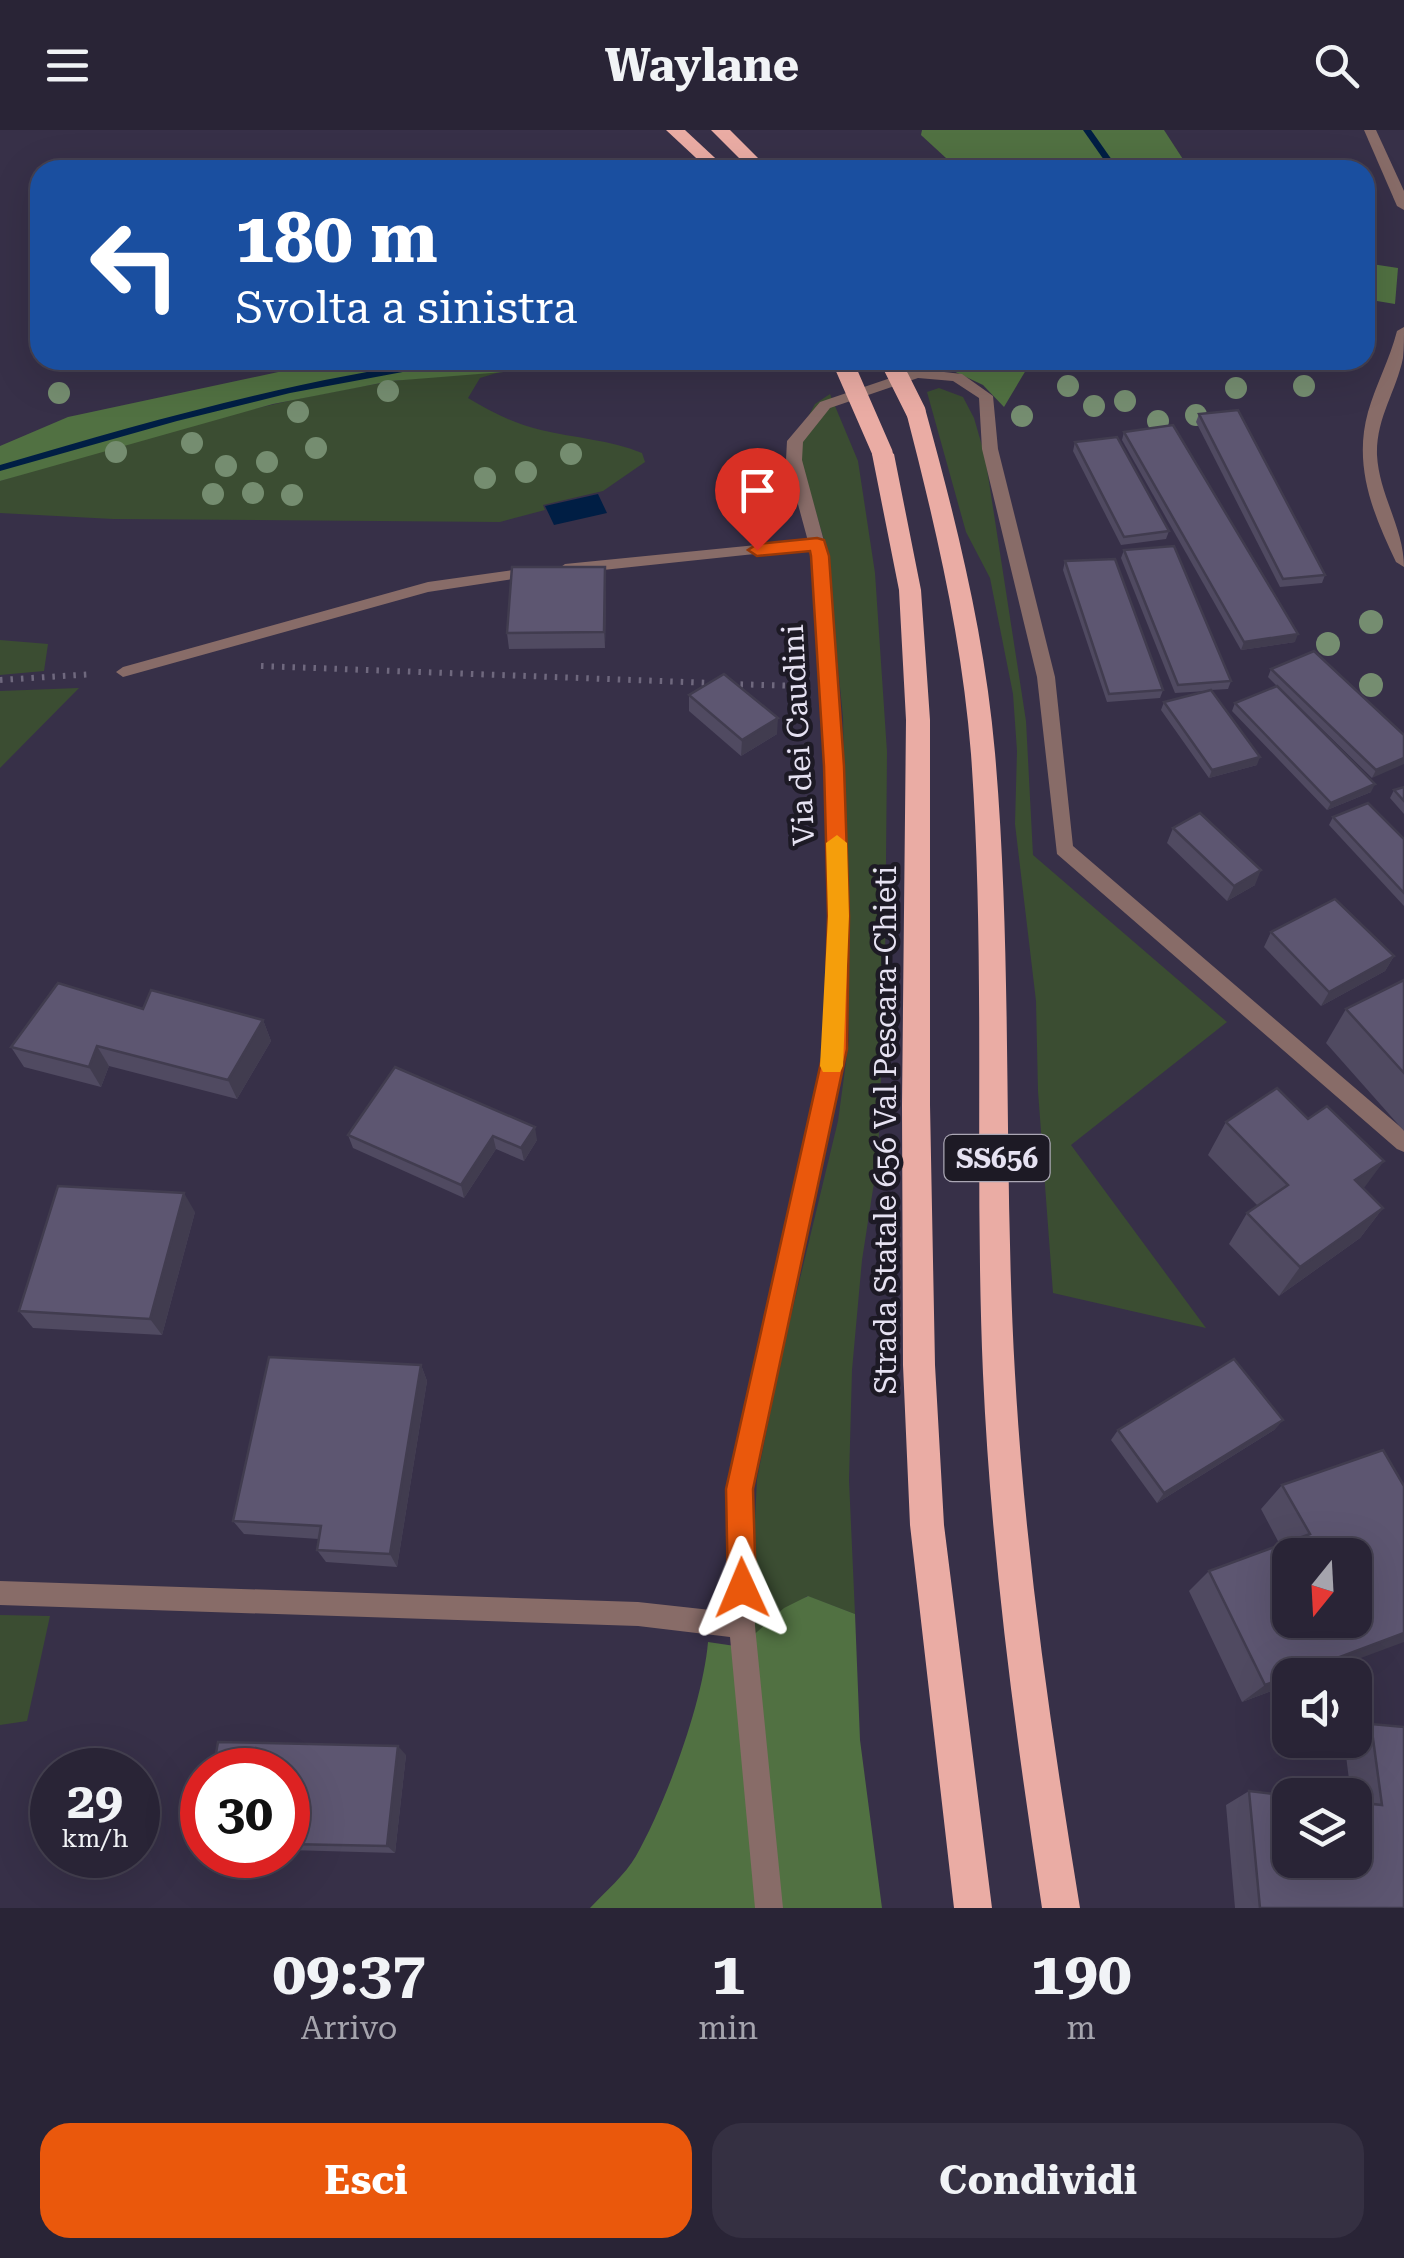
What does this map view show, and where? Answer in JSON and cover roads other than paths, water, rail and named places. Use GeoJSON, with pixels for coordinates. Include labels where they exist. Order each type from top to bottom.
{"type":"FeatureCollection","features":[{"type":"Feature","properties":{"kind":"highway"},"geometry":{"type":"LineString","coordinates":[[675,130],[708,160]]}},
{"type":"Feature","properties":{"kind":"highway"},"geometry":{"type":"LineString","coordinates":[[720,130],[751,160]]}},
{"type":"Feature","properties":{"kind":"highway","name":"Strada Statale 656 Val Pescara-Chieti"},"geometry":{"type":"LineString","coordinates":[[846,370],[883,454],[910,590],[918,720],[919,1365],[928,1525],[946,1707],[973,1908]]}},
{"type":"Feature","properties":{"kind":"highway","name":"SS656"},"geometry":{"type":"LineString","coordinates":[[895,370],[916,412],[962,598],[983,752],[997,1134],[999,1373],[1020,1646],[1060,1908]]}},
{"type":"Feature","properties":{"kind":"street"},"geometry":{"type":"LineString","coordinates":[[1370,130],[1404,206]]}},
{"type":"Feature","properties":{"kind":"street"},"geometry":{"type":"LineString","coordinates":[[1404,331],[1375,413],[1368,449],[1370,478],[1384,522],[1404,562]]}},
{"type":"Feature","properties":{"kind":"street","name":"Via dei Caudini"},"geometry":{"type":"LineString","coordinates":[[769,1908],[742,1626],[740,1489],[835,1049],[838,916],[829,687],[817,544],[794,460],[795,441],[825,404],[917,372],[957,378],[986,396],[990,449],[1046,677],[1064,848],[1404,1142]]}},
{"type":"Feature","properties":{"kind":"street"},"geometry":{"type":"LineString","coordinates":[[0,1594],[638,1614],[742,1626]]}},
{"type":"Feature","properties":{"kind":"lane"},"geometry":{"type":"LineString","coordinates":[[123,672],[462,579],[817,544]]}},
{"type":"Feature","properties":{"kind":"water"},"geometry":{"type":"Polygon","coordinates":[[[598,494],[607,513],[554,525],[545,506],[598,494]]]}},
{"type":"Feature","properties":{"kind":"waterway"},"geometry":{"type":"LineString","coordinates":[[1087,130],[1108,160]]}},
{"type":"Feature","properties":{"kind":"waterway"},"geometry":{"type":"LineString","coordinates":[[0,468],[290,390],[396,370]]}}]}
